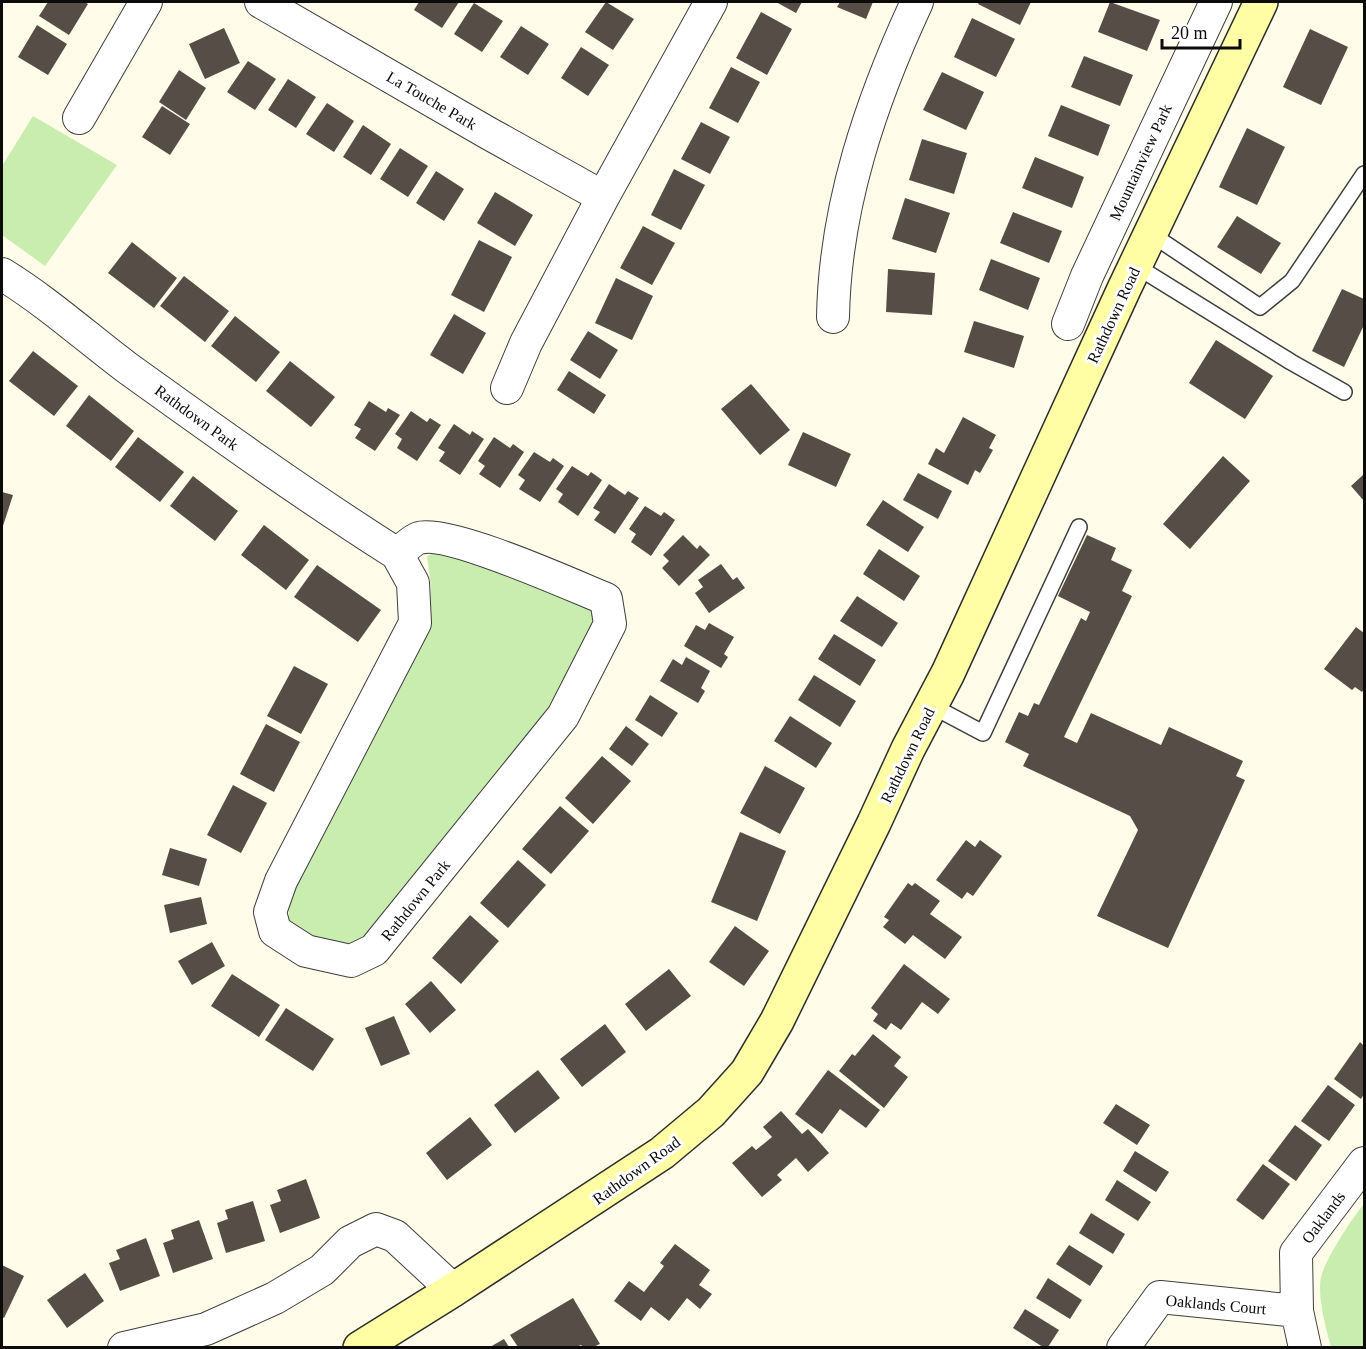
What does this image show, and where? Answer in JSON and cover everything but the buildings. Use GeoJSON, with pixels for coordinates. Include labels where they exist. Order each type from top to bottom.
{"type":"FeatureCollection","features":[{"type":"Feature","properties":{"kind":"main road","name":"Rathdown Road"},"geometry":{"type":"LineString","coordinates":[[360,1347],[590,1203],[662,1154],[711,1112],[747,1072],[777,1021],[908,749],[953,663],[1130,278],[1261,2]]}},
{"type":"Feature","properties":{"kind":"street"},"geometry":{"type":"LineString","coordinates":[[79,118],[146,2]]}},
{"type":"Feature","properties":{"kind":"street","name":"La Touche Park"},"geometry":{"type":"LineString","coordinates":[[261,2],[488,133],[603,196]]}},
{"type":"Feature","properties":{"kind":"street"},"geometry":{"type":"LineString","coordinates":[[507,388],[526,343],[603,196],[711,2]]}},
{"type":"Feature","properties":{"kind":"street"},"geometry":{"type":"LineString","coordinates":[[833,317],[834,277],[845,212],[859,151],[878,92],[917,2]]}},
{"type":"Feature","properties":{"kind":"street","name":"Mountainview Park"},"geometry":{"type":"LineString","coordinates":[[1068,324],[1087,276],[1216,2]]}},
{"type":"Feature","properties":{"kind":"street","name":"Rathdown Park"},"geometry":{"type":"LineString","coordinates":[[2,274],[312,500],[397,554],[413,583],[415,623],[281,881],[270,912],[275,931],[306,951],[351,962],[374,950],[563,716],[610,624],[606,599],[521,563],[444,539],[420,538],[397,554]]}},
{"type":"Feature","properties":{"kind":"street"},"geometry":{"type":"LineString","coordinates":[[1087,276],[1130,278]]}},
{"type":"Feature","properties":{"kind":"street","name":"Oaklands"},"geometry":{"type":"LineString","coordinates":[[1305,1347],[1297,1311],[1296,1253],[1365,1163]]}},
{"type":"Feature","properties":{"kind":"street"},"geometry":{"type":"LineString","coordinates":[[124,1347],[206,1329],[275,1298],[322,1270],[350,1242],[376,1229],[395,1236],[453,1290]]}},
{"type":"Feature","properties":{"kind":"street","name":"Oaklands Court"},"geometry":{"type":"LineString","coordinates":[[1123,1347],[1160,1298],[1297,1311]]}},
{"type":"Feature","properties":{"kind":"lane"},"geometry":{"type":"LineString","coordinates":[[1151,234],[1260,307],[1292,281],[1365,174]]}},
{"type":"Feature","properties":{"kind":"lane"},"geometry":{"type":"LineString","coordinates":[[1130,278],[1344,392]]}},
{"type":"Feature","properties":{"kind":"lane"},"geometry":{"type":"LineString","coordinates":[[932,705],[983,733],[1079,527]]}},
{"type":"Feature","properties":{"kind":"green space"},"geometry":{"type":"Polygon","coordinates":[[[33,116],[117,165],[45,266],[2,235],[2,166],[33,116]]]}},
{"type":"Feature","properties":{"kind":"green space"},"geometry":{"type":"Polygon","coordinates":[[[441,551],[589,601],[598,621],[548,716],[366,941],[341,955],[288,923],[290,892],[429,621],[431,587],[427,556],[441,551]]]}},
{"type":"Feature","properties":{"kind":"green space"},"geometry":{"type":"Polygon","coordinates":[[[1364,1204],[1364,1347],[1331,1347],[1321,1303],[1321,1277],[1339,1239],[1364,1204]]]}}]}
